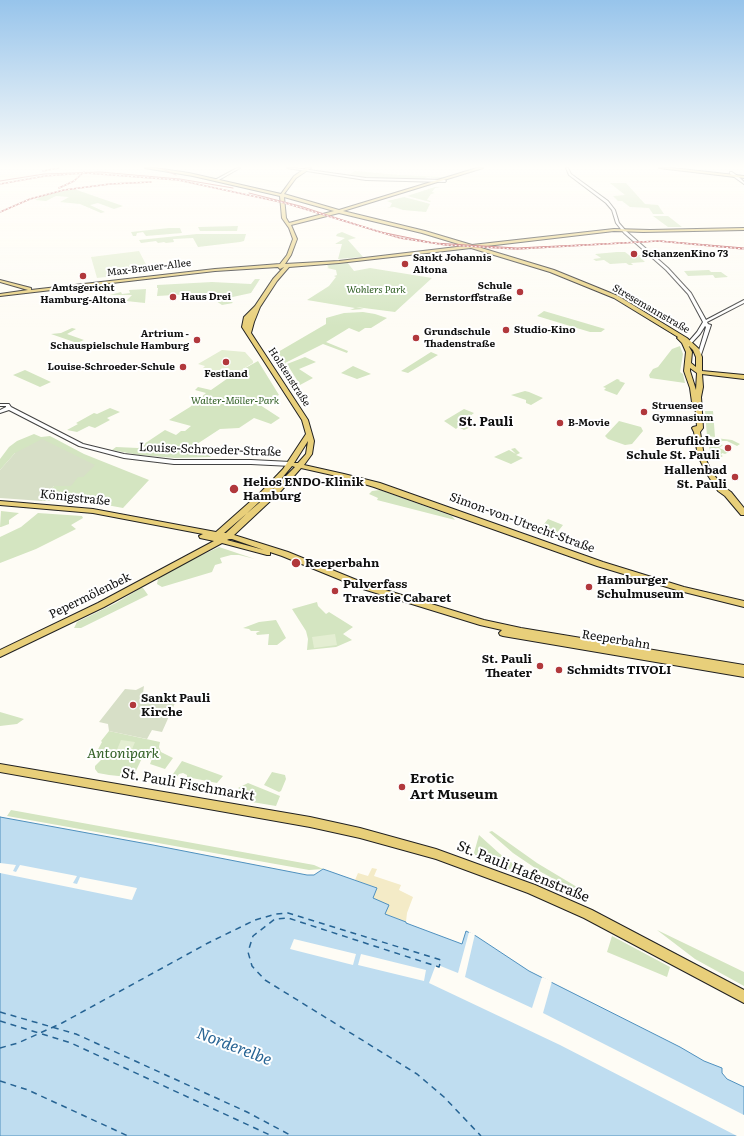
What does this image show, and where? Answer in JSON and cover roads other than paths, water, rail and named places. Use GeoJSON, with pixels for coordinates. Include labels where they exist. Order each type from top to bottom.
{"type":"FeatureCollection","features":[{"type":"Feature","properties":{"kind":"main road","name":"Holstenstraße"},"geometry":{"type":"LineString","coordinates":[[220,538],[237,528],[301,465],[310,451],[311,441],[305,420],[249,332],[251,320],[257,307],[285,265],[294,239],[288,221]]}},
{"type":"Feature","properties":{"kind":"main road"},"geometry":{"type":"LineString","coordinates":[[289,224],[299,221]]}},
{"type":"Feature","properties":{"kind":"main road"},"geometry":{"type":"LineString","coordinates":[[289,224],[309,221]]}},
{"type":"Feature","properties":{"kind":"main road","name":"Stresemannstraße"},"geometry":{"type":"LineString","coordinates":[[378,221],[423,232],[553,272],[601,291],[620,299],[688,345]]}},
{"type":"Feature","properties":{"kind":"main road","name":"Max-Brauer-Allee"},"geometry":{"type":"LineString","coordinates":[[28,290],[206,271],[339,262],[607,232],[744,229]]}},
{"type":"Feature","properties":{"kind":"main road"},"geometry":{"type":"LineString","coordinates":[[252,267],[266,264]]}},
{"type":"Feature","properties":{"kind":"main road","name":"Max-Brauer-Allee"},"geometry":{"type":"LineString","coordinates":[[0,294],[194,270],[266,264],[285,265]]}},
{"type":"Feature","properties":{"kind":"main road"},"geometry":{"type":"LineString","coordinates":[[273,264],[285,265]]}},
{"type":"Feature","properties":{"kind":"main road"},"geometry":{"type":"LineString","coordinates":[[0,283],[28,290]]}},
{"type":"Feature","properties":{"kind":"main road"},"geometry":{"type":"LineString","coordinates":[[0,283],[21,290],[28,290]]}},
{"type":"Feature","properties":{"kind":"main road","name":"Max-Brauer-Allee"},"geometry":{"type":"LineString","coordinates":[[0,294],[21,290]]}},
{"type":"Feature","properties":{"kind":"main road","name":"Stresemannstraße"},"geometry":{"type":"LineString","coordinates":[[601,291],[688,345]]}},
{"type":"Feature","properties":{"kind":"main road"},"geometry":{"type":"LineString","coordinates":[[688,345],[699,357],[697,370],[700,389],[698,397],[700,428],[697,432]]}},
{"type":"Feature","properties":{"kind":"main road"},"geometry":{"type":"LineString","coordinates":[[688,345],[689,355],[687,373],[692,386],[695,407],[695,428],[702,459],[726,499],[744,518]]}},
{"type":"Feature","properties":{"kind":"main road"},"geometry":{"type":"LineString","coordinates":[[688,364],[697,370]]}},
{"type":"Feature","properties":{"kind":"main road"},"geometry":{"type":"LineString","coordinates":[[687,373],[697,370],[744,376]]}},
{"type":"Feature","properties":{"kind":"main road"},"geometry":{"type":"LineString","coordinates":[[220,538],[263,495],[291,464],[308,434]]}},
{"type":"Feature","properties":{"kind":"main road","name":"Simon-von-Utrecht-Straße"},"geometry":{"type":"LineString","coordinates":[[291,464],[342,475],[377,485],[606,566],[683,589],[744,604]]}},
{"type":"Feature","properties":{"kind":"main road"},"geometry":{"type":"LineString","coordinates":[[721,489],[728,494],[744,513]]}},
{"type":"Feature","properties":{"kind":"main road","name":"Königstraße"},"geometry":{"type":"LineString","coordinates":[[0,503],[80,510],[146,521],[220,538]]}},
{"type":"Feature","properties":{"kind":"main road"},"geometry":{"type":"LineString","coordinates":[[237,528],[241,535],[255,546]]}},
{"type":"Feature","properties":{"kind":"main road","name":"Reeperbahn"},"geometry":{"type":"LineString","coordinates":[[220,538],[272,550],[366,587],[483,623],[521,631],[744,668]]}},
{"type":"Feature","properties":{"kind":"main road","name":"Pepermölenbek"},"geometry":{"type":"LineString","coordinates":[[0,654],[134,588],[190,557],[220,538]]}},
{"type":"Feature","properties":{"kind":"main road","name":"Reeperbahn"},"geometry":{"type":"LineString","coordinates":[[255,546],[381,597],[479,627],[520,637],[744,674]]}},
{"type":"Feature","properties":{"kind":"main road","name":"St. Pauli Fischmarkt"},"geometry":{"type":"LineString","coordinates":[[0,768],[276,815]]}},
{"type":"Feature","properties":{"kind":"main road","name":"St. Pauli Hafenstraße"},"geometry":{"type":"LineString","coordinates":[[276,815],[340,828],[394,842],[436,854],[487,872],[588,914],[744,997]]}},
{"type":"Feature","properties":{"kind":"street"},"geometry":{"type":"LineString","coordinates":[[618,221],[625,231],[667,269],[690,294],[706,324],[699,357]]}},
{"type":"Feature","properties":{"kind":"street"},"geometry":{"type":"LineString","coordinates":[[688,345],[706,324],[744,301]]}},
{"type":"Feature","properties":{"kind":"street","name":"Louise-Schroeder-Straße"},"geometry":{"type":"LineString","coordinates":[[0,406],[6,405],[9,408],[80,445],[131,458],[174,462],[258,462],[291,464]]}},
{"type":"Feature","properties":{"kind":"street"},"geometry":{"type":"LineString","coordinates":[[0,412],[9,408]]}},
{"type":"Feature","properties":{"kind":"water","name":"Norderelbe"},"geometry":{"type":"Polygon","coordinates":[[[0,817],[307,875],[314,875],[323,869],[377,888],[373,898],[389,905],[385,914],[462,944],[466,931],[529,971],[680,1047],[704,1061],[722,1068],[722,1073],[727,1079],[744,1087],[744,1136],[0,1136],[0,817]]]}},
{"type":"Feature","properties":{"kind":"tram line"},"geometry":{"type":"LineString","coordinates":[[346,221],[376,231],[434,243],[517,248],[661,241],[744,248]]}},
{"type":"Feature","properties":{"kind":"railway"},"geometry":{"type":"LineString","coordinates":[[344,221],[400,238],[446,245],[517,249],[658,241],[744,249]]}},
{"type":"Feature","properties":{"kind":"place","name":"SchanzenKino 73"},"geometry":{"type":"Point","coordinates":[634,254]}},
{"type":"Feature","properties":{"kind":"place","name":"Sankt Johannis Altona"},"geometry":{"type":"Point","coordinates":[405,264]}},
{"type":"Feature","properties":{"kind":"place","name":"Amtsgericht Hamburg-Altona"},"geometry":{"type":"Point","coordinates":[83,276]}},
{"type":"Feature","properties":{"kind":"place","name":"Schule Bernstorffstraße"},"geometry":{"type":"Point","coordinates":[520,292]}},
{"type":"Feature","properties":{"kind":"place","name":"Haus Drei"},"geometry":{"type":"Point","coordinates":[173,297]}},
{"type":"Feature","properties":{"kind":"place","name":"Studio-Kino"},"geometry":{"type":"Point","coordinates":[506,330]}},
{"type":"Feature","properties":{"kind":"place","name":"Grundschule Thadenstraße"},"geometry":{"type":"Point","coordinates":[416,338]}},
{"type":"Feature","properties":{"kind":"place","name":"Artrium - Schauspielschule Hamburg"},"geometry":{"type":"Point","coordinates":[197,340]}},
{"type":"Feature","properties":{"kind":"place","name":"Festland"},"geometry":{"type":"Point","coordinates":[226,362]}},
{"type":"Feature","properties":{"kind":"place","name":"Louise-Schroeder-Schule"},"geometry":{"type":"Point","coordinates":[183,367]}},
{"type":"Feature","properties":{"kind":"place","name":"Struensee Gymnasium"},"geometry":{"type":"Point","coordinates":[644,412]}},
{"type":"Feature","properties":{"kind":"place","name":"B-Movie"},"geometry":{"type":"Point","coordinates":[560,423]}},
{"type":"Feature","properties":{"kind":"place","name":"Berufliche Schule St. Pauli"},"geometry":{"type":"Point","coordinates":[728,448]}},
{"type":"Feature","properties":{"kind":"place","name":"Hallenbad St. Pauli"},"geometry":{"type":"Point","coordinates":[735,477]}},
{"type":"Feature","properties":{"kind":"place","name":"Helios ENDO-Klinik Hamburg"},"geometry":{"type":"Point","coordinates":[234,489]}},
{"type":"Feature","properties":{"kind":"place","name":"Reeperbahn"},"geometry":{"type":"Point","coordinates":[296,563]}},
{"type":"Feature","properties":{"kind":"place","name":"Hamburger Schulmuseum"},"geometry":{"type":"Point","coordinates":[589,587]}},
{"type":"Feature","properties":{"kind":"place","name":"Pulverfass Travestie Cabaret"},"geometry":{"type":"Point","coordinates":[335,591]}},
{"type":"Feature","properties":{"kind":"place","name":"St. Pauli Theater"},"geometry":{"type":"Point","coordinates":[540,666]}},
{"type":"Feature","properties":{"kind":"place","name":"Schmidts TIVOLI"},"geometry":{"type":"Point","coordinates":[559,670]}},
{"type":"Feature","properties":{"kind":"place","name":"Sankt Pauli Kirche"},"geometry":{"type":"Point","coordinates":[133,705]}},
{"type":"Feature","properties":{"kind":"place","name":"Erotic Art Museum"},"geometry":{"type":"Point","coordinates":[402,787]}},
{"type":"Feature","properties":{"kind":"district","name":"St. Pauli"},"geometry":{"type":"Point","coordinates":[486,422]}},
{"type":"Feature","properties":{"kind":"park label","name":"Wohlers Park"},"geometry":{"type":"Point","coordinates":[376,290]}},
{"type":"Feature","properties":{"kind":"park label","name":"Walter-Möller-Park"},"geometry":{"type":"Point","coordinates":[235,401]}},
{"type":"Feature","properties":{"kind":"park label","name":"Antonipark"},"geometry":{"type":"Point","coordinates":[123,754]}}]}
